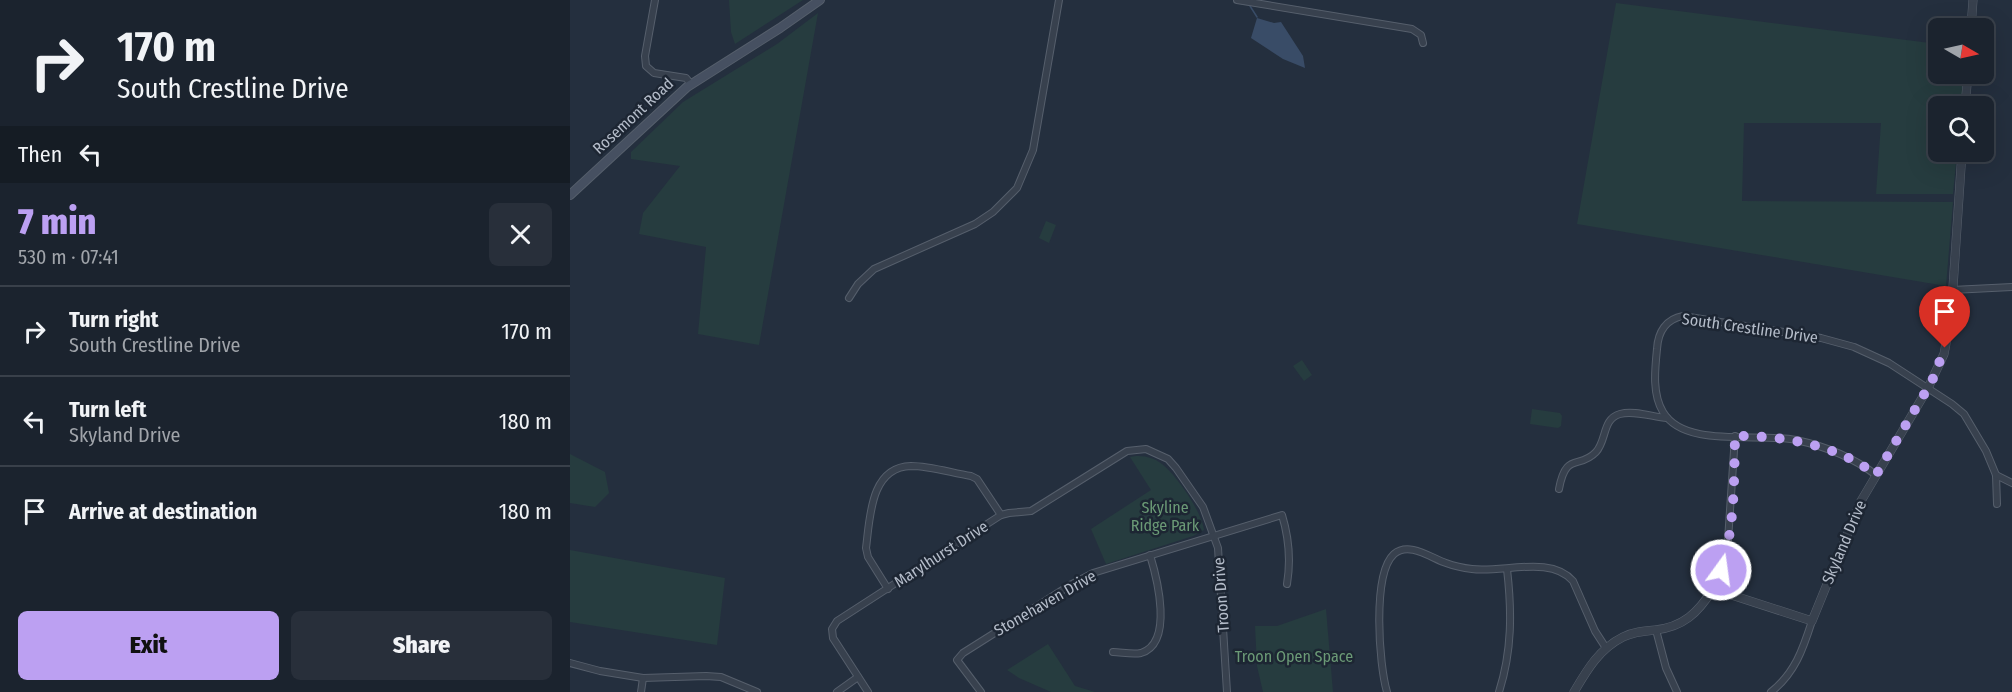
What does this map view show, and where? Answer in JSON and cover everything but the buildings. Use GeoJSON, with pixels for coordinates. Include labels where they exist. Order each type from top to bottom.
{"type":"FeatureCollection","features":[{"type":"Feature","properties":{"kind":"main road","name":"Rosemont Road"},"geometry":{"type":"LineString","coordinates":[[570,195],[691,84],[820,0]]}},
{"type":"Feature","properties":{"kind":"street"},"geometry":{"type":"LineString","coordinates":[[655,0],[645,57],[646,66],[654,73],[686,78],[691,84]]}},
{"type":"Feature","properties":{"kind":"street"},"geometry":{"type":"LineString","coordinates":[[849,298],[858,284],[874,269],[975,224],[993,212],[1017,188],[1032,150],[1059,0]]}},
{"type":"Feature","properties":{"kind":"street"},"geometry":{"type":"LineString","coordinates":[[1237,0],[1412,29],[1421,35],[1423,43]]}},
{"type":"Feature","properties":{"kind":"street"},"geometry":{"type":"LineString","coordinates":[[1972,18],[1973,0]]}},
{"type":"Feature","properties":{"kind":"street","name":"Skyland Drive"},"geometry":{"type":"LineString","coordinates":[[1772,692],[1794,668],[1852,521],[1876,475],[1928,388],[1945,348],[1949,331],[1961,162]]}},
{"type":"Feature","properties":{"kind":"street"},"geometry":{"type":"LineString","coordinates":[[1952,290],[2012,288]]}},
{"type":"Feature","properties":{"kind":"street","name":"South Crestline Drive"},"geometry":{"type":"LineString","coordinates":[[1668,418],[1660,406],[1656,390],[1657,346],[1664,327],[1676,317],[1691,317],[1832,340],[1884,360],[1952,404],[1964,414],[1982,444],[1996,475]]}},
{"type":"Feature","properties":{"kind":"street"},"geometry":{"type":"LineString","coordinates":[[1559,489],[1563,473],[1570,465],[1597,451],[1609,422],[1618,415],[1633,414],[1668,418],[1679,428],[1692,433],[1777,438],[1809,443],[1856,462],[1876,475]]}},
{"type":"Feature","properties":{"kind":"street"},"geometry":{"type":"LineString","coordinates":[[1574,692],[1589,667],[1606,648],[1631,634],[1684,622],[1698,610],[1713,589],[1726,555],[1735,436]]}},
{"type":"Feature","properties":{"kind":"street","name":"Troon Drive"},"geometry":{"type":"LineString","coordinates":[[1119,455],[1132,450],[1148,450],[1168,459],[1203,507],[1214,535],[1220,562],[1227,692]]}},
{"type":"Feature","properties":{"kind":"street","name":"Marylhurst Drive"},"geometry":{"type":"LineString","coordinates":[[868,692],[833,638],[832,629],[840,619],[1002,515],[1031,511],[1039,507],[1119,455]]}},
{"type":"Feature","properties":{"kind":"street"},"geometry":{"type":"LineString","coordinates":[[1563,459],[1570,465]]}},
{"type":"Feature","properties":{"kind":"street"},"geometry":{"type":"LineString","coordinates":[[888,589],[868,557],[866,548],[876,490],[888,476],[899,469],[912,466],[971,476],[977,479],[1002,515]]}},
{"type":"Feature","properties":{"kind":"street"},"geometry":{"type":"LineString","coordinates":[[1997,504],[1996,475],[2012,483]]}},
{"type":"Feature","properties":{"kind":"street","name":"Stonehaven Drive"},"geometry":{"type":"LineString","coordinates":[[981,692],[957,660],[963,653],[1093,573],[1282,515],[1289,543],[1290,562],[1287,584]]}},
{"type":"Feature","properties":{"kind":"street"},"geometry":{"type":"LineString","coordinates":[[1387,692],[1382,675],[1379,616],[1385,568],[1394,554],[1407,550],[1470,569],[1550,567],[1557,569],[1568,575],[1579,591],[1595,631],[1606,648]]}},
{"type":"Feature","properties":{"kind":"street"},"geometry":{"type":"LineString","coordinates":[[1113,652],[1139,653],[1152,647],[1158,637],[1160,626],[1158,589],[1150,555]]}},
{"type":"Feature","properties":{"kind":"street"},"geometry":{"type":"LineString","coordinates":[[1499,692],[1508,662],[1511,634],[1507,569]]}},
{"type":"Feature","properties":{"kind":"street"},"geometry":{"type":"LineString","coordinates":[[1713,589],[1812,621]]}},
{"type":"Feature","properties":{"kind":"street"},"geometry":{"type":"LineString","coordinates":[[1656,630],[1666,668],[1677,692]]}},
{"type":"Feature","properties":{"kind":"street"},"geometry":{"type":"LineString","coordinates":[[570,663],[643,678],[720,677],[757,692]]}},
{"type":"Feature","properties":{"kind":"street"},"geometry":{"type":"LineString","coordinates":[[641,692],[643,678]]}},
{"type":"Feature","properties":{"kind":"street"},"geometry":{"type":"LineString","coordinates":[[837,692],[858,678]]}},
{"type":"Feature","properties":{"kind":"green space"},"geometry":{"type":"Polygon","coordinates":[[[729,0],[803,0],[735,44],[731,32],[729,0]]]}},
{"type":"Feature","properties":{"kind":"green space"},"geometry":{"type":"Polygon","coordinates":[[[1616,3],[1928,43],[1928,84],[1963,84],[1962,96],[1928,96],[1928,162],[1956,162],[1953,194],[1876,194],[1881,123],[1744,123],[1742,201],[1953,202],[1946,286],[1577,224],[1616,3]]]}},
{"type":"Feature","properties":{"kind":"green space"},"geometry":{"type":"Polygon","coordinates":[[[818,13],[759,345],[698,334],[706,247],[639,234],[643,213],[680,166],[631,159],[631,152],[683,102],[777,44],[818,13]]]}},
{"type":"Feature","properties":{"kind":"green space"},"geometry":{"type":"Polygon","coordinates":[[[1046,221],[1056,225],[1049,243],[1039,238],[1046,221]]]}},
{"type":"Feature","properties":{"kind":"green space"},"geometry":{"type":"Polygon","coordinates":[[[1302,360],[1312,375],[1304,381],[1293,366],[1302,360]]]}},
{"type":"Feature","properties":{"kind":"green space"},"geometry":{"type":"Polygon","coordinates":[[[1532,409],[1560,413],[1561,426],[1558,428],[1530,424],[1532,409]]]}},
{"type":"Feature","properties":{"kind":"green space"},"geometry":{"type":"Polygon","coordinates":[[[570,454],[605,472],[609,493],[595,507],[570,503],[570,454]]]}},
{"type":"Feature","properties":{"kind":"green space","name":"Skyline Ridge Park"},"geometry":{"type":"Polygon","coordinates":[[[1130,457],[1156,460],[1172,474],[1193,503],[1204,530],[1193,536],[1106,564],[1091,529],[1151,490],[1130,457]]]}},
{"type":"Feature","properties":{"kind":"green space"},"geometry":{"type":"Polygon","coordinates":[[[570,550],[725,578],[717,645],[570,622],[570,550]]]}},
{"type":"Feature","properties":{"kind":"green space","name":"Troon Open Space"},"geometry":{"type":"Polygon","coordinates":[[[1326,609],[1333,692],[1263,692],[1257,666],[1255,626],[1277,626],[1326,609]]]}},
{"type":"Feature","properties":{"kind":"green space"},"geometry":{"type":"Polygon","coordinates":[[[1048,644],[1075,686],[1095,692],[1051,692],[1007,670],[1048,644]]]}},
{"type":"Feature","properties":{"kind":"water"},"geometry":{"type":"Polygon","coordinates":[[[1257,18],[1274,23],[1281,22],[1303,56],[1305,68],[1283,59],[1251,38],[1257,18]]]}},
{"type":"Feature","properties":{"kind":"waterway"},"geometry":{"type":"LineString","coordinates":[[1250,6],[1257,17]]}},
{"type":"Feature","properties":{"kind":"route"},"geometry":{"type":"LineString","coordinates":[[1721,570],[1726,555],[1730,526],[1735,436],[1789,439],[1809,443],[1856,462],[1876,475],[1932,381],[1945,348]]}}]}
